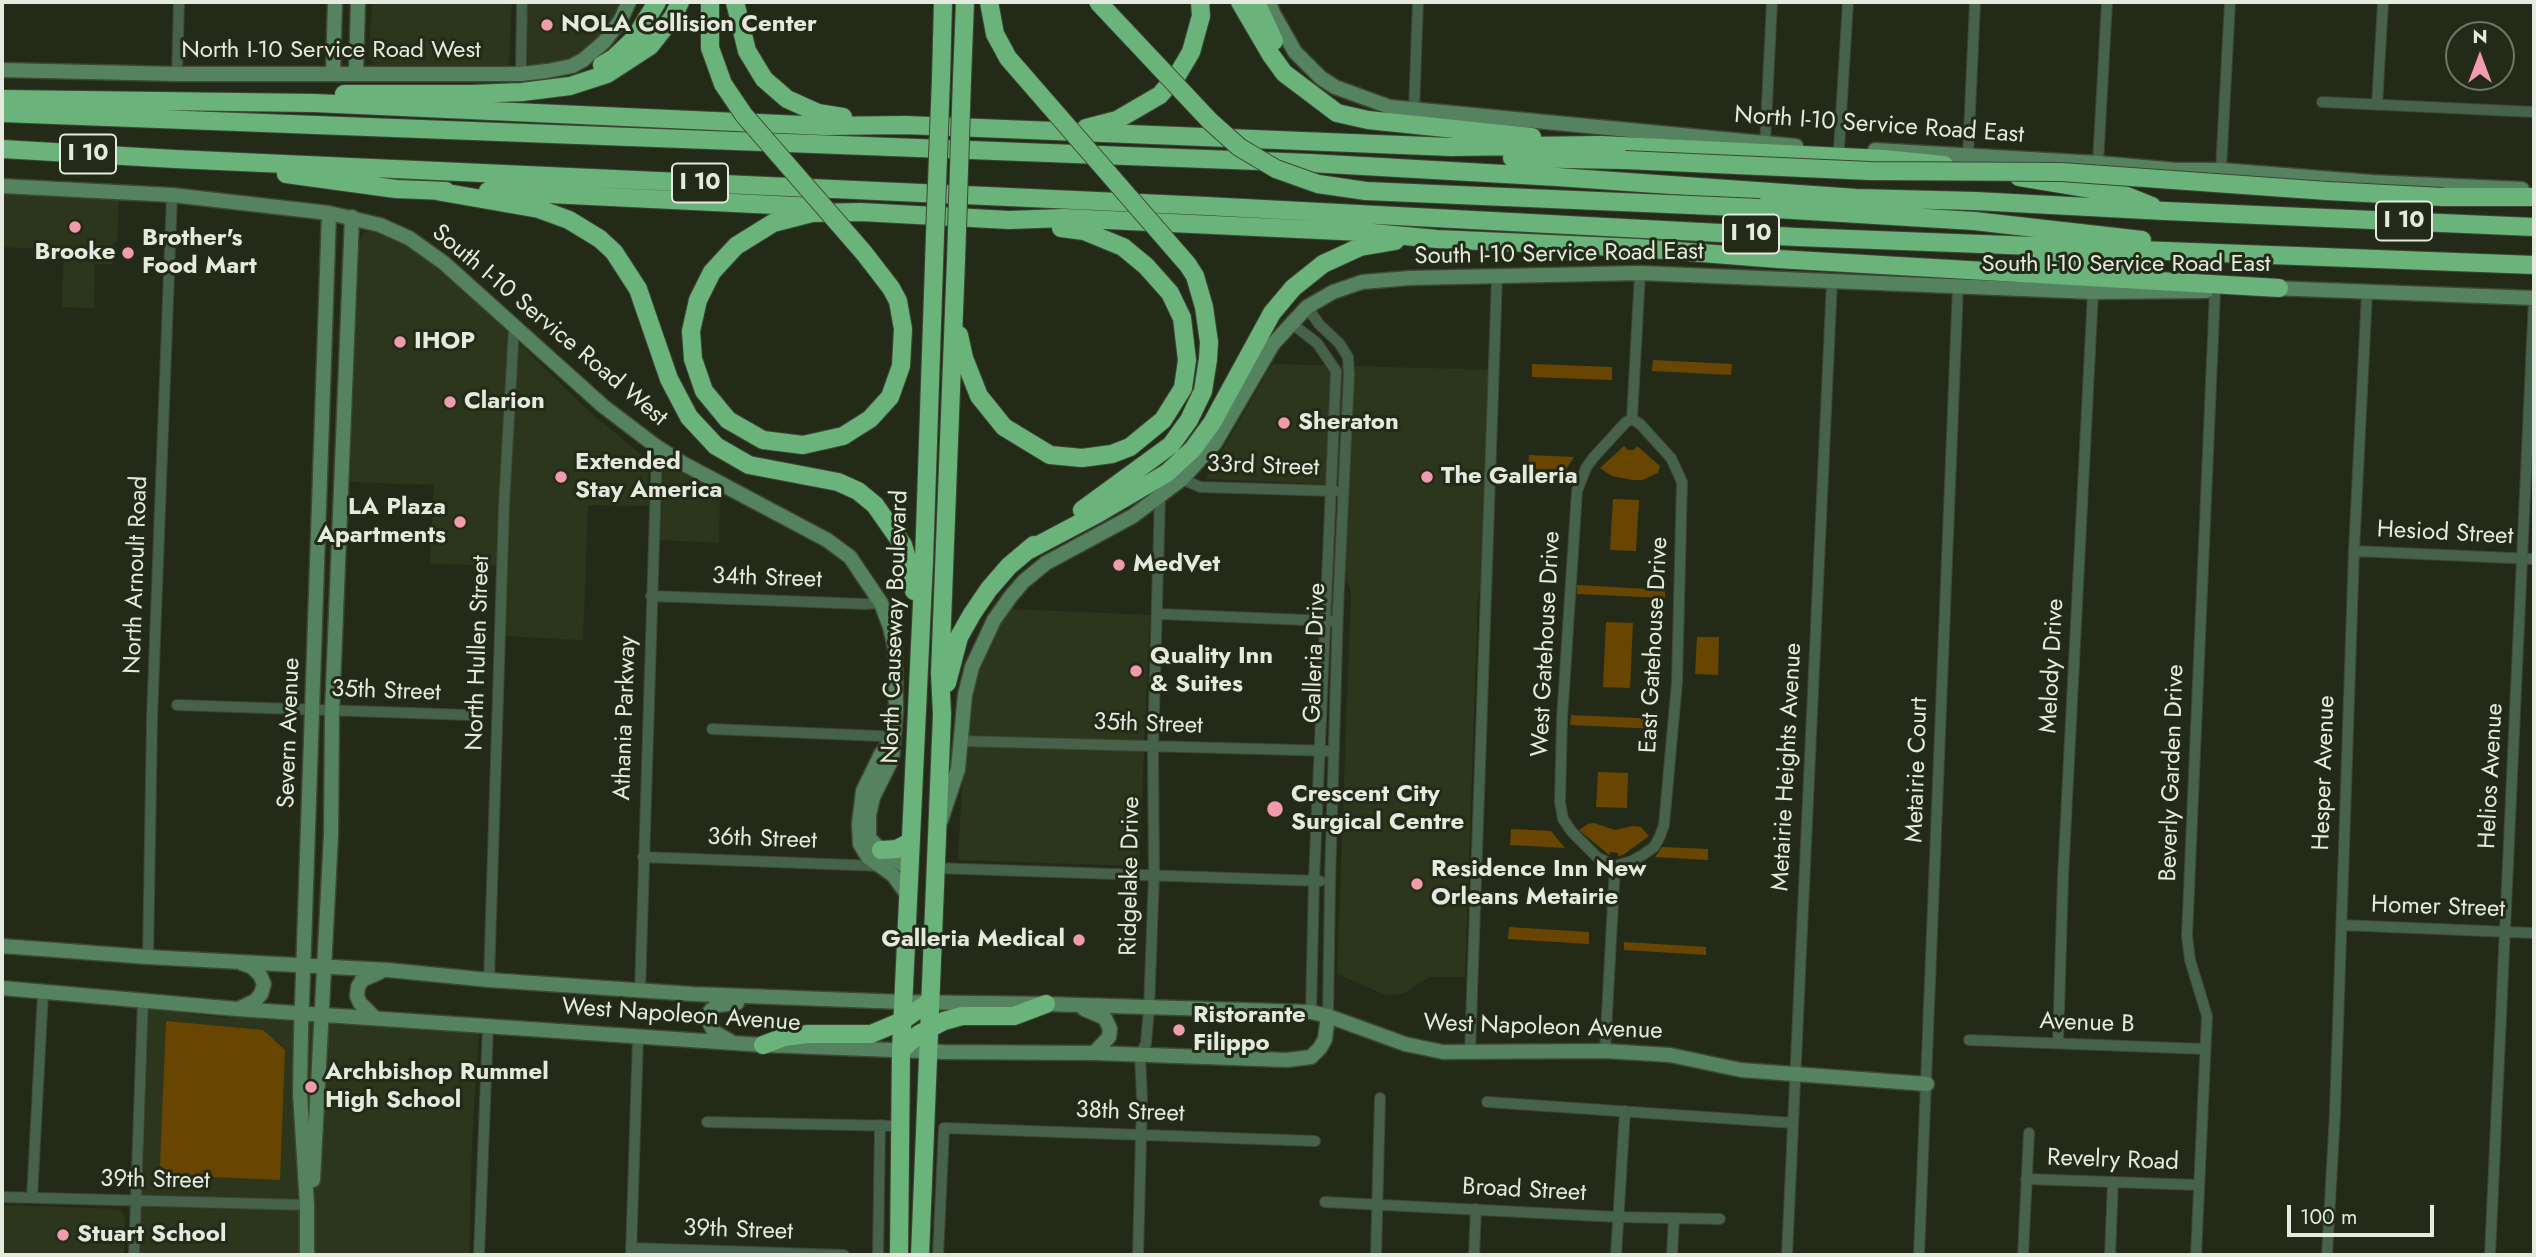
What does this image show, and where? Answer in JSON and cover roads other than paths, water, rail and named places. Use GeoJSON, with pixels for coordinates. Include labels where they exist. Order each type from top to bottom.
{"type":"FeatureCollection","features":[{"type":"Feature","properties":{"kind":"highway"},"geometry":{"type":"LineString","coordinates":[[570,86],[614,58],[635,38],[657,2]]}},
{"type":"Feature","properties":{"kind":"highway"},"geometry":{"type":"LineString","coordinates":[[710,2],[710,48],[723,84],[744,115],[864,253],[891,288],[898,301],[903,329],[901,366],[890,397],[870,419],[842,436],[803,445],[763,440],[728,420],[704,391],[693,359],[691,331],[698,300],[712,272],[736,246],[773,223],[812,213],[861,212]]}},
{"type":"Feature","properties":{"kind":"highway"},"geometry":{"type":"LineString","coordinates":[[735,2],[747,51],[764,79],[787,99],[818,113],[905,125]]}},
{"type":"Feature","properties":{"kind":"highway"},"geometry":{"type":"LineString","coordinates":[[935,2],[942,27]]}},
{"type":"Feature","properties":{"kind":"highway","name":"North Causeway Boulevard"},"geometry":{"type":"LineString","coordinates":[[899,1255],[902,1021],[927,459],[943,2]]}},
{"type":"Feature","properties":{"kind":"highway","name":"North Causeway Boulevard"},"geometry":{"type":"LineString","coordinates":[[920,1255],[942,715],[940,673],[965,2]]}},
{"type":"Feature","properties":{"kind":"highway"},"geometry":{"type":"LineString","coordinates":[[964,27],[971,2]]}},
{"type":"Feature","properties":{"kind":"highway"},"geometry":{"type":"LineString","coordinates":[[942,715],[946,686],[959,637],[989,589],[1009,566],[1027,551],[1171,445],[1189,419],[1203,391],[1208,359],[1209,342],[1204,307],[1188,265],[1008,58],[995,34],[989,2]]}},
{"type":"Feature","properties":{"kind":"highway"},"geometry":{"type":"LineString","coordinates":[[1098,2],[1209,121],[1239,147],[1276,169],[1318,184],[1366,191],[1760,208],[1974,221],[2277,254]]}},
{"type":"Feature","properties":{"kind":"highway"},"geometry":{"type":"LineString","coordinates":[[1070,133],[1117,120],[1160,95],[1178,74],[1191,52],[1201,16],[1200,2]]}},
{"type":"Feature","properties":{"kind":"highway"},"geometry":{"type":"LineString","coordinates":[[1240,2],[1270,55],[1284,73],[1337,113],[1368,120],[1409,117]]}},
{"type":"Feature","properties":{"kind":"highway"},"geometry":{"type":"LineString","coordinates":[[1256,2],[1270,35],[1286,58],[1329,98],[1355,110],[1601,145]]}},
{"type":"Feature","properties":{"kind":"highway"},"geometry":{"type":"LineString","coordinates":[[2,94],[471,94],[522,92],[570,86],[607,74],[629,62],[650,46],[677,9]]}},
{"type":"Feature","properties":{"kind":"highway"},"geometry":{"type":"LineString","coordinates":[[2,99],[314,103],[825,126],[905,125],[1451,147],[1601,145],[1936,164],[1989,170],[2122,194],[2165,211]]}},
{"type":"Feature","properties":{"kind":"highway","name":"I 10"},"geometry":{"type":"LineString","coordinates":[[2,113],[1342,164],[1830,197],[2534,226]]}},
{"type":"Feature","properties":{"kind":"highway","name":"I 10"},"geometry":{"type":"LineString","coordinates":[[2,149],[1192,205],[1797,237],[2534,265]]}},
{"type":"Feature","properties":{"kind":"highway"},"geometry":{"type":"LineString","coordinates":[[1342,164],[1375,155],[1625,160],[1870,171],[2061,172],[2327,191],[2442,197],[2534,197]]}},
{"type":"Feature","properties":{"kind":"highway"},"geometry":{"type":"LineString","coordinates":[[175,159],[396,189],[500,191],[804,206],[861,212],[1009,220],[1079,219],[1362,232],[1437,239],[1638,247],[1778,259],[2279,288]]}},
{"type":"Feature","properties":{"kind":"highway"},"geometry":{"type":"LineString","coordinates":[[436,191],[540,209],[569,220],[600,239],[614,252],[638,289],[669,379],[680,402],[716,446],[749,465],[838,482],[858,491],[881,513],[894,530],[907,556],[913,578],[918,644]]}},
{"type":"Feature","properties":{"kind":"highway"},"geometry":{"type":"LineString","coordinates":[[953,313],[964,358],[979,396],[1004,426],[1051,455],[1082,458],[1112,454],[1130,447],[1163,420],[1177,399],[1183,387],[1187,360],[1182,317],[1170,293],[1146,266],[1123,247],[1084,231],[1009,220]]}},
{"type":"Feature","properties":{"kind":"highway"},"geometry":{"type":"LineString","coordinates":[[1027,551],[1134,493],[1167,472],[1193,449],[1212,423],[1272,313],[1293,289],[1323,264],[1360,247],[1398,240],[1437,239]]}},
{"type":"Feature","properties":{"kind":"highway"},"geometry":{"type":"LineString","coordinates":[[1873,263],[2114,263],[2277,254]]}},
{"type":"Feature","properties":{"kind":"highway"},"geometry":{"type":"LineString","coordinates":[[880,858],[897,849],[910,837],[916,850],[935,868]]}},
{"type":"Feature","properties":{"kind":"highway"},"geometry":{"type":"LineString","coordinates":[[910,870],[919,877],[924,888],[922,947],[931,970]]}},
{"type":"Feature","properties":{"kind":"highway"},"geometry":{"type":"LineString","coordinates":[[763,1045],[784,1037],[808,1034],[871,1034],[902,1021],[929,1002]]}},
{"type":"Feature","properties":{"kind":"highway"},"geometry":{"type":"LineString","coordinates":[[901,1050],[929,1028],[962,1016],[1014,1017],[1046,1004]]}},
{"type":"Feature","properties":{"kind":"street"},"geometry":{"type":"LineString","coordinates":[[177,74],[179,2]]}},
{"type":"Feature","properties":{"kind":"street"},"geometry":{"type":"LineString","coordinates":[[521,74],[522,2]]}},
{"type":"Feature","properties":{"kind":"street","name":"North I-10 Service Road West"},"geometry":{"type":"LineString","coordinates":[[2,70],[177,74],[521,74],[572,66],[583,60],[604,42],[620,21],[629,2]]}},
{"type":"Feature","properties":{"kind":"street","name":"North I-10 Service Road East"},"geometry":{"type":"LineString","coordinates":[[1269,2],[1295,52],[1321,78],[1335,87],[1390,107],[1409,117],[1737,139],[1765,144],[2534,190]]}},
{"type":"Feature","properties":{"kind":"street"},"geometry":{"type":"LineString","coordinates":[[1409,117],[1418,2]]}},
{"type":"Feature","properties":{"kind":"street"},"geometry":{"type":"LineString","coordinates":[[1765,144],[1772,2]]}},
{"type":"Feature","properties":{"kind":"street"},"geometry":{"type":"LineString","coordinates":[[1839,148],[1848,2]]}},
{"type":"Feature","properties":{"kind":"street"},"geometry":{"type":"LineString","coordinates":[[1968,155],[1975,2]]}},
{"type":"Feature","properties":{"kind":"street"},"geometry":{"type":"LineString","coordinates":[[2098,163],[2106,2]]}},
{"type":"Feature","properties":{"kind":"street"},"geometry":{"type":"LineString","coordinates":[[2221,170],[2230,2]]}},
{"type":"Feature","properties":{"kind":"street"},"geometry":{"type":"LineString","coordinates":[[2377,105],[2383,2]]}},
{"type":"Feature","properties":{"kind":"street"},"geometry":{"type":"LineString","coordinates":[[333,72],[335,9],[358,9],[356,72]]}},
{"type":"Feature","properties":{"kind":"street"},"geometry":{"type":"LineString","coordinates":[[2322,102],[2534,112]]}},
{"type":"Feature","properties":{"kind":"street","name":"South I-10 Service Road West"},"geometry":{"type":"LineString","coordinates":[[2,186],[172,195],[329,213],[380,225],[409,238],[444,263],[603,406],[657,447],[827,540],[850,556],[881,603],[894,648],[896,709],[892,759],[873,797],[869,815],[869,838],[880,858],[909,897]]}},
{"type":"Feature","properties":{"kind":"street","name":"North Arnoult Road"},"geometry":{"type":"LineString","coordinates":[[148,957],[152,718],[172,195]]}},
{"type":"Feature","properties":{"kind":"street","name":"Severn Avenue"},"geometry":{"type":"LineString","coordinates":[[308,1255],[300,1093],[329,213]]}},
{"type":"Feature","properties":{"kind":"street","name":"Severn Avenue"},"geometry":{"type":"LineString","coordinates":[[308,1255],[331,835],[332,712],[352,217]]}},
{"type":"Feature","properties":{"kind":"street"},"geometry":{"type":"LineString","coordinates":[[1632,419],[1640,273]]}},
{"type":"Feature","properties":{"kind":"street","name":"South I-10 Service Road East"},"geometry":{"type":"LineString","coordinates":[[936,834],[958,769],[965,695],[972,667],[994,620],[1011,596],[1046,563],[1133,516],[1182,479],[1215,443],[1273,344],[1291,323],[1307,307],[1333,292],[1362,282],[1410,278],[1640,273],[2093,292],[2279,288],[2534,298]]}},
{"type":"Feature","properties":{"kind":"street"},"geometry":{"type":"LineString","coordinates":[[1470,1052],[1497,276]]}},
{"type":"Feature","properties":{"kind":"street","name":"Metairie Heights Avenue"},"geometry":{"type":"LineString","coordinates":[[1787,1255],[1832,281]]}},
{"type":"Feature","properties":{"kind":"street","name":"Metairie Court"},"geometry":{"type":"LineString","coordinates":[[1919,1255],[1958,286]]}},
{"type":"Feature","properties":{"kind":"street","name":"Beverly Garden Drive"},"geometry":{"type":"LineString","coordinates":[[2196,1255],[2207,1016],[2190,960],[2187,936],[2215,291]]}},
{"type":"Feature","properties":{"kind":"street","name":"Melody Drive"},"geometry":{"type":"LineString","coordinates":[[2057,1043],[2093,292]]}},
{"type":"Feature","properties":{"kind":"street","name":"Hesper Avenue"},"geometry":{"type":"LineString","coordinates":[[2327,1255],[2336,1101],[2354,551],[2367,292]]}},
{"type":"Feature","properties":{"kind":"street","name":"Helios Avenue"},"geometry":{"type":"LineString","coordinates":[[2490,1255],[2534,298]]}},
{"type":"Feature","properties":{"kind":"street","name":"Galleria Drive"},"geometry":{"type":"LineString","coordinates":[[1307,307],[1348,357],[1349,375],[1329,881],[1328,1016]]}},
{"type":"Feature","properties":{"kind":"street","name":"Galleria Drive"},"geometry":{"type":"LineString","coordinates":[[1291,323],[1317,343],[1336,371],[1314,880],[1311,1012]]}},
{"type":"Feature","properties":{"kind":"street","name":"North Hullen Street"},"geometry":{"type":"LineString","coordinates":[[489,981],[504,506],[514,327]]}},
{"type":"Feature","properties":{"kind":"street","name":"West Gatehouse Drive"},"geometry":{"type":"LineString","coordinates":[[1615,866],[1597,857],[1563,819],[1560,802],[1562,719],[1577,491],[1593,458],[1626,422],[1632,419]]}},
{"type":"Feature","properties":{"kind":"street","name":"East Gatehouse Drive"},"geometry":{"type":"LineString","coordinates":[[1615,866],[1632,862],[1654,847],[1664,825],[1678,655],[1682,481],[1671,458],[1640,424],[1632,419]]}},
{"type":"Feature","properties":{"kind":"street"},"geometry":{"type":"LineString","coordinates":[[322,444],[344,445]]}},
{"type":"Feature","properties":{"kind":"street","name":"Athania Parkway"},"geometry":{"type":"LineString","coordinates":[[640,991],[657,447]]}},
{"type":"Feature","properties":{"kind":"street","name":"33rd Street"},"geometry":{"type":"LineString","coordinates":[[1182,479],[1200,487],[1343,491]]}},
{"type":"Feature","properties":{"kind":"street","name":"Ridgelake Drive"},"geometry":{"type":"LineString","coordinates":[[1138,1255],[1142,1098],[1140,1055],[1146,1043],[1149,1009],[1154,875],[1153,746],[1160,496]]}},
{"type":"Feature","properties":{"kind":"street","name":"Hesiod Street"},"geometry":{"type":"LineString","coordinates":[[2354,551],[2534,559]]}},
{"type":"Feature","properties":{"kind":"street","name":"34th Street"},"geometry":{"type":"LineString","coordinates":[[651,596],[881,603]]}},
{"type":"Feature","properties":{"kind":"street"},"geometry":{"type":"LineString","coordinates":[[1158,614],[1338,621]]}},
{"type":"Feature","properties":{"kind":"street","name":"35th Street"},"geometry":{"type":"LineString","coordinates":[[177,705],[469,715]]}},
{"type":"Feature","properties":{"kind":"street"},"geometry":{"type":"LineString","coordinates":[[712,729],[894,738]]}},
{"type":"Feature","properties":{"kind":"street","name":"35th Street"},"geometry":{"type":"LineString","coordinates":[[961,741],[1334,751]]}},
{"type":"Feature","properties":{"kind":"street","name":"36th Street"},"geometry":{"type":"LineString","coordinates":[[643,857],[834,863],[880,858]]}},
{"type":"Feature","properties":{"kind":"street"},"geometry":{"type":"LineString","coordinates":[[880,858],[910,870]]}},
{"type":"Feature","properties":{"kind":"street"},"geometry":{"type":"LineString","coordinates":[[1605,1051],[1615,866]]}},
{"type":"Feature","properties":{"kind":"street"},"geometry":{"type":"LineString","coordinates":[[935,868],[1329,881]]}},
{"type":"Feature","properties":{"kind":"street","name":"Homer Street"},"geometry":{"type":"LineString","coordinates":[[2341,925],[2534,933]]}},
{"type":"Feature","properties":{"kind":"street","name":"West Napoleon Avenue"},"geometry":{"type":"LineString","coordinates":[[2,946],[388,970],[489,981],[640,991],[903,1002],[1311,1012],[1405,1044],[1443,1052],[1605,1051],[1670,1055],[1741,1070],[1927,1084]]}},
{"type":"Feature","properties":{"kind":"street"},"geometry":{"type":"LineString","coordinates":[[236,961],[252,967],[264,984],[255,1001],[237,1009]]}},
{"type":"Feature","properties":{"kind":"street"},"geometry":{"type":"LineString","coordinates":[[375,1018],[360,1003],[357,996],[358,987],[362,980],[388,970]]}},
{"type":"Feature","properties":{"kind":"street","name":"West Napoleon Avenue"},"geometry":{"type":"LineString","coordinates":[[2,988],[302,1014],[763,1045],[1287,1060],[1311,1057],[1320,1048],[1325,1039],[1328,1016]]}},
{"type":"Feature","properties":{"kind":"street"},"geometry":{"type":"LineString","coordinates":[[32,1198],[43,993]]}},
{"type":"Feature","properties":{"kind":"street"},"geometry":{"type":"LineString","coordinates":[[733,1043],[710,1026],[708,1018],[711,1010],[718,1005],[808,1005],[821,999]]}},
{"type":"Feature","properties":{"kind":"street"},"geometry":{"type":"LineString","coordinates":[[134,1255],[143,1000]]}},
{"type":"Feature","properties":{"kind":"street"},"geometry":{"type":"LineString","coordinates":[[1066,1005],[1091,1011],[1105,1018],[1110,1029],[1109,1037],[1094,1053]]}},
{"type":"Feature","properties":{"kind":"street"},"geometry":{"type":"LineString","coordinates":[[479,1255],[488,1026]]}},
{"type":"Feature","properties":{"kind":"street"},"geometry":{"type":"LineString","coordinates":[[631,1252],[638,1037]]}},
{"type":"Feature","properties":{"kind":"street","name":"Avenue B"},"geometry":{"type":"LineString","coordinates":[[1969,1040],[2204,1049]]}},
{"type":"Feature","properties":{"kind":"street"},"geometry":{"type":"LineString","coordinates":[[1376,1255],[1380,1098]]}},
{"type":"Feature","properties":{"kind":"street"},"geometry":{"type":"LineString","coordinates":[[1488,1102],[1793,1123]]}},
{"type":"Feature","properties":{"kind":"street"},"geometry":{"type":"LineString","coordinates":[[1616,1255],[1625,1111]]}},
{"type":"Feature","properties":{"kind":"street"},"geometry":{"type":"LineString","coordinates":[[707,1122],[900,1126]]}},
{"type":"Feature","properties":{"kind":"street"},"geometry":{"type":"LineString","coordinates":[[878,1255],[880,1125]]}},
{"type":"Feature","properties":{"kind":"street","name":"38th Street"},"geometry":{"type":"LineString","coordinates":[[938,1255],[944,1128],[1315,1141]]}},
{"type":"Feature","properties":{"kind":"street"},"geometry":{"type":"LineString","coordinates":[[2023,1255],[2029,1133]]}},
{"type":"Feature","properties":{"kind":"street","name":"Revelry Road"},"geometry":{"type":"LineString","coordinates":[[2026,1179],[2199,1185]]}},
{"type":"Feature","properties":{"kind":"street"},"geometry":{"type":"LineString","coordinates":[[2110,1255],[2113,1182]]}},
{"type":"Feature","properties":{"kind":"street","name":"39th Street"},"geometry":{"type":"LineString","coordinates":[[2,1197],[307,1205]]}},
{"type":"Feature","properties":{"kind":"street","name":"Broad Street"},"geometry":{"type":"LineString","coordinates":[[1325,1202],[1618,1217],[1720,1219]]}},
{"type":"Feature","properties":{"kind":"street"},"geometry":{"type":"LineString","coordinates":[[1475,1255],[1476,1209]]}},
{"type":"Feature","properties":{"kind":"street"},"geometry":{"type":"LineString","coordinates":[[1672,1255],[1674,1218]]}},
{"type":"Feature","properties":{"kind":"street","name":"39th Street"},"geometry":{"type":"LineString","coordinates":[[631,1252],[844,1255]]}},
{"type":"Feature","properties":{"kind":"place","name":"NOLA Collision Center"},"geometry":{"type":"Point","coordinates":[547,25]}},
{"type":"Feature","properties":{"kind":"place","name":"Brooke"},"geometry":{"type":"Point","coordinates":[75,227]}},
{"type":"Feature","properties":{"kind":"place","name":"Brother's Food Mart"},"geometry":{"type":"Point","coordinates":[128,253]}},
{"type":"Feature","properties":{"kind":"place","name":"IHOP"},"geometry":{"type":"Point","coordinates":[400,342]}},
{"type":"Feature","properties":{"kind":"place","name":"Clarion"},"geometry":{"type":"Point","coordinates":[450,402]}},
{"type":"Feature","properties":{"kind":"place","name":"Sheraton"},"geometry":{"type":"Point","coordinates":[1284,423]}},
{"type":"Feature","properties":{"kind":"place","name":"Extended Stay America"},"geometry":{"type":"Point","coordinates":[561,477]}},
{"type":"Feature","properties":{"kind":"place","name":"The Galleria"},"geometry":{"type":"Point","coordinates":[1427,477]}},
{"type":"Feature","properties":{"kind":"place","name":"LA Plaza Apartments"},"geometry":{"type":"Point","coordinates":[460,522]}},
{"type":"Feature","properties":{"kind":"place","name":"MedVet"},"geometry":{"type":"Point","coordinates":[1119,565]}},
{"type":"Feature","properties":{"kind":"place","name":"Quality Inn & Suites"},"geometry":{"type":"Point","coordinates":[1136,671]}},
{"type":"Feature","properties":{"kind":"place","name":"Crescent City Surgical Centre"},"geometry":{"type":"Point","coordinates":[1275,809]}},
{"type":"Feature","properties":{"kind":"place","name":"Residence Inn New Orleans Metairie"},"geometry":{"type":"Point","coordinates":[1417,884]}},
{"type":"Feature","properties":{"kind":"place","name":"Galleria Medical"},"geometry":{"type":"Point","coordinates":[1079,940]}},
{"type":"Feature","properties":{"kind":"place","name":"Ristorante Filippo"},"geometry":{"type":"Point","coordinates":[1179,1030]}},
{"type":"Feature","properties":{"kind":"place","name":"Archbishop Rummel High School"},"geometry":{"type":"Point","coordinates":[311,1087]}},
{"type":"Feature","properties":{"kind":"place","name":"Stuart School"},"geometry":{"type":"Point","coordinates":[63,1235]}}]}
